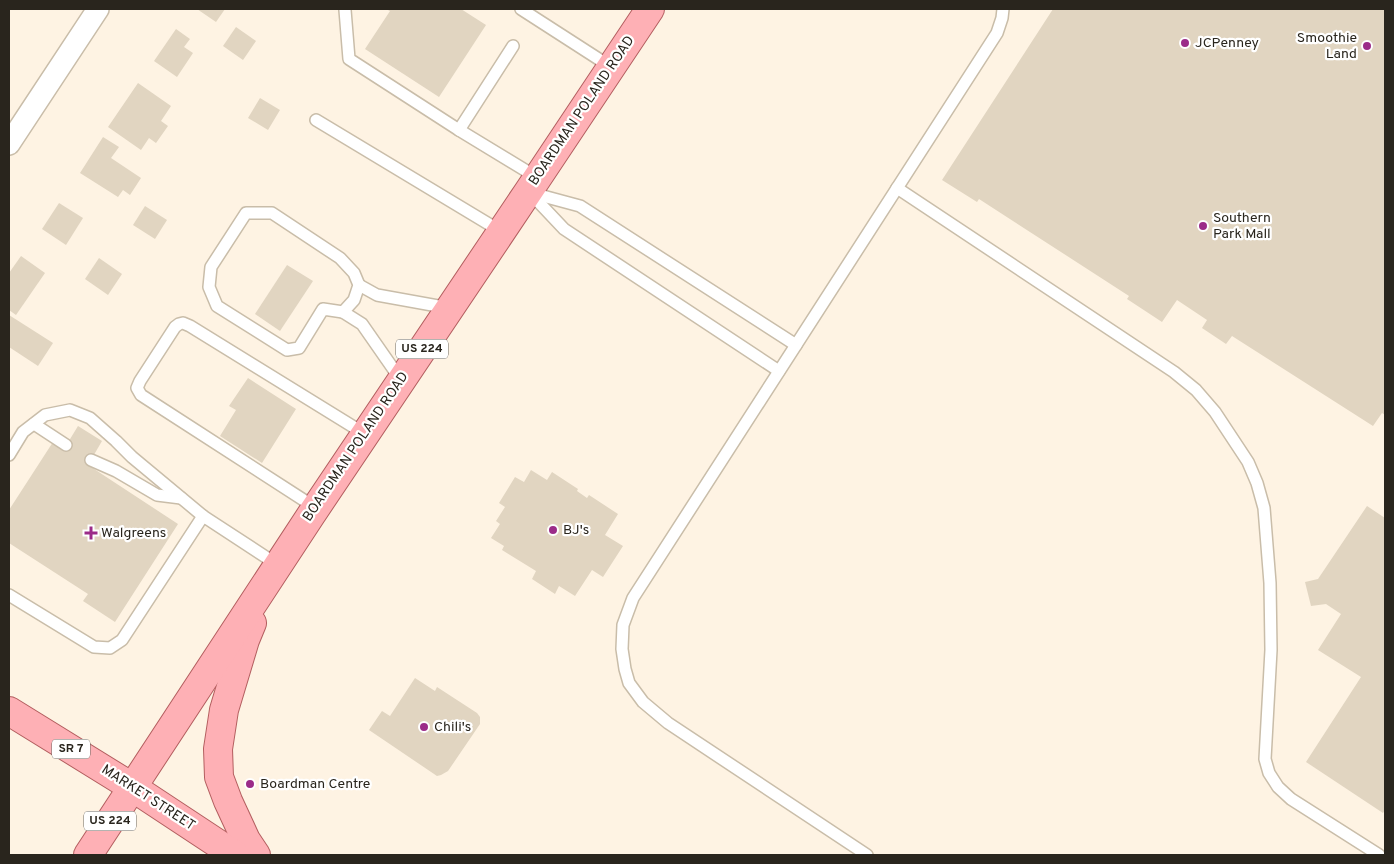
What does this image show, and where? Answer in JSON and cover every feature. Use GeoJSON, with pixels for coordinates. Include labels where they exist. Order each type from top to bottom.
{"type":"FeatureCollection","features":[{"type":"Feature","properties":{"kind":"main road","name":"BOARDMAN POLAND ROAD"},"geometry":{"type":"LineString","coordinates":[[132,787],[365,434],[650,9]]}},
{"type":"Feature","properties":{"kind":"main road"},"geometry":{"type":"LineString","coordinates":[[256,855],[246,840],[219,777],[218,749],[224,710],[245,640],[275,570]]}},
{"type":"Feature","properties":{"kind":"main road","name":"MARKET STREET"},"geometry":{"type":"LineString","coordinates":[[9,711],[132,787],[235,855]]}},
{"type":"Feature","properties":{"kind":"main road","name":"US 224"},"geometry":{"type":"LineString","coordinates":[[88,855],[132,787]]}},
{"type":"Feature","properties":{"kind":"street"},"geometry":{"type":"LineString","coordinates":[[9,144],[98,9]]}},
{"type":"Feature","properties":{"kind":"lane"},"geometry":{"type":"LineString","coordinates":[[521,9],[611,67]]}},
{"type":"Feature","properties":{"kind":"lane"},"geometry":{"type":"LineString","coordinates":[[861,854],[668,723],[643,702],[629,683],[625,669],[622,649],[624,625],[633,598],[998,33],[1003,9]]}},
{"type":"Feature","properties":{"kind":"lane"},"geometry":{"type":"LineString","coordinates":[[345,10],[349,59],[459,130],[533,185],[580,206],[796,345]]}},
{"type":"Feature","properties":{"kind":"lane"},"geometry":{"type":"LineString","coordinates":[[459,130],[513,46]]}},
{"type":"Feature","properties":{"kind":"lane"},"geometry":{"type":"LineString","coordinates":[[316,120],[502,232]]}},
{"type":"Feature","properties":{"kind":"lane"},"geometry":{"type":"LineString","coordinates":[[533,185],[564,230],[779,371]]}},
{"type":"Feature","properties":{"kind":"lane"},"geometry":{"type":"LineString","coordinates":[[898,188],[1174,372],[1196,390],[1215,412],[1248,462],[1257,483],[1264,508],[1270,584],[1271,650],[1265,759],[1269,773],[1278,788],[1292,799],[1379,855]]}},
{"type":"Feature","properties":{"kind":"lane"},"geometry":{"type":"LineString","coordinates":[[402,380],[362,324],[343,312],[322,309],[299,348],[287,350],[217,306],[209,287],[211,267],[246,214],[272,213],[340,258],[354,273],[359,285],[377,295],[450,308]]}},
{"type":"Feature","properties":{"kind":"lane"},"geometry":{"type":"LineString","coordinates":[[343,312],[354,300],[359,285]]}},
{"type":"Feature","properties":{"kind":"lane"},"geometry":{"type":"LineString","coordinates":[[316,508],[141,395],[137,388],[140,381],[175,328],[179,324],[190,326],[365,434]]}},
{"type":"Feature","properties":{"kind":"lane"},"geometry":{"type":"LineString","coordinates":[[9,455],[23,432],[45,415],[70,410],[90,418],[132,458],[203,516],[275,570]]}},
{"type":"Feature","properties":{"kind":"lane"},"geometry":{"type":"LineString","coordinates":[[34,424],[66,444]]}},
{"type":"Feature","properties":{"kind":"lane"},"geometry":{"type":"LineString","coordinates":[[91,460],[116,471],[157,495],[181,498]]}},
{"type":"Feature","properties":{"kind":"lane"},"geometry":{"type":"LineString","coordinates":[[9,594],[94,647],[110,648],[122,640],[203,516]]}},
{"type":"Feature","properties":{"kind":"building"},"geometry":{"type":"Polygon","coordinates":[[[197,9],[225,9],[216,22],[197,9]]]}},
{"type":"Feature","properties":{"kind":"building"},"geometry":{"type":"Polygon","coordinates":[[[386,9],[461,9],[486,25],[439,97],[365,49],[390,11],[386,9]]]}},
{"type":"Feature","properties":{"kind":"building","name":"Southern Park Mall"},"geometry":{"type":"Polygon","coordinates":[[[1053,9],[1385,9],[1385,415],[1382,413],[1373,426],[1232,336],[1226,344],[1202,328],[1207,320],[1177,300],[1162,322],[1127,299],[1129,296],[979,199],[977,202],[942,180],[1053,9]]]}},
{"type":"Feature","properties":{"kind":"building"},"geometry":{"type":"Polygon","coordinates":[[[236,27],[256,41],[243,60],[223,46],[236,27]]]}},
{"type":"Feature","properties":{"kind":"building"},"geometry":{"type":"Polygon","coordinates":[[[176,29],[190,39],[184,47],[193,53],[177,77],[154,61],[176,29]]]}},
{"type":"Feature","properties":{"kind":"building"},"geometry":{"type":"Polygon","coordinates":[[[138,83],[171,106],[161,121],[168,126],[156,143],[149,138],[141,150],[108,127],[138,83]]]}},
{"type":"Feature","properties":{"kind":"building"},"geometry":{"type":"Polygon","coordinates":[[[260,98],[280,110],[268,130],[248,118],[260,98]]]}},
{"type":"Feature","properties":{"kind":"building"},"geometry":{"type":"Polygon","coordinates":[[[103,137],[119,147],[111,158],[141,178],[130,195],[123,190],[118,197],[80,173],[103,137]]]}},
{"type":"Feature","properties":{"kind":"building"},"geometry":{"type":"Polygon","coordinates":[[[59,203],[83,218],[66,245],[42,229],[59,203]]]}},
{"type":"Feature","properties":{"kind":"building"},"geometry":{"type":"Polygon","coordinates":[[[145,206],[167,220],[155,239],[133,225],[145,206]]]}},
{"type":"Feature","properties":{"kind":"building"},"geometry":{"type":"Polygon","coordinates":[[[21,256],[45,273],[16,315],[9,310],[9,273],[21,256]]]}},
{"type":"Feature","properties":{"kind":"building"},"geometry":{"type":"Polygon","coordinates":[[[99,258],[122,274],[108,295],[85,279],[99,258]]]}},
{"type":"Feature","properties":{"kind":"building"},"geometry":{"type":"Polygon","coordinates":[[[287,265],[313,281],[280,331],[255,314],[287,265]]]}},
{"type":"Feature","properties":{"kind":"building"},"geometry":{"type":"Polygon","coordinates":[[[9,315],[53,343],[38,366],[9,347],[9,315]]]}},
{"type":"Feature","properties":{"kind":"building"},"geometry":{"type":"Polygon","coordinates":[[[248,378],[296,409],[262,463],[220,436],[236,410],[229,406],[248,378]]]}},
{"type":"Feature","properties":{"kind":"building","name":"Walgreens"},"geometry":{"type":"Polygon","coordinates":[[[78,426],[102,441],[88,465],[178,524],[115,622],[83,601],[88,594],[9,543],[9,510],[53,442],[64,449],[78,426]]]}},
{"type":"Feature","properties":{"kind":"building","name":"BJ's"},"geometry":{"type":"Polygon","coordinates":[[[531,470],[547,480],[552,472],[578,489],[577,491],[587,498],[589,495],[618,514],[605,535],[623,546],[603,577],[592,570],[575,596],[559,586],[555,594],[532,579],[536,571],[502,550],[504,546],[491,538],[500,524],[496,521],[505,507],[499,503],[515,477],[524,482],[531,470]]]}},
{"type":"Feature","properties":{"kind":"building"},"geometry":{"type":"Polygon","coordinates":[[[1367,506],[1385,518],[1385,810],[1383,813],[1306,762],[1361,677],[1318,650],[1341,614],[1326,604],[1311,606],[1305,582],[1318,579],[1367,506]]]}},
{"type":"Feature","properties":{"kind":"building","name":"Chili's"},"geometry":{"type":"Polygon","coordinates":[[[415,678],[435,691],[437,687],[477,713],[480,717],[480,724],[448,771],[437,776],[369,730],[382,711],[390,716],[415,678]]]}},
{"type":"Feature","properties":{"kind":"place","name":"JCPenney"},"geometry":{"type":"Point","coordinates":[1185,43]}},
{"type":"Feature","properties":{"kind":"place","name":"Smoothie Land"},"geometry":{"type":"Point","coordinates":[1367,46]}},
{"type":"Feature","properties":{"kind":"place","name":"Southern Park Mall"},"geometry":{"type":"Point","coordinates":[1203,226]}},
{"type":"Feature","properties":{"kind":"place","name":"BJ's"},"geometry":{"type":"Point","coordinates":[553,530]}},
{"type":"Feature","properties":{"kind":"place","name":"Walgreens"},"geometry":{"type":"Point","coordinates":[91,533]}},
{"type":"Feature","properties":{"kind":"place","name":"Chili's"},"geometry":{"type":"Point","coordinates":[424,727]}},
{"type":"Feature","properties":{"kind":"place","name":"Boardman Centre"},"geometry":{"type":"Point","coordinates":[250,784]}}]}
